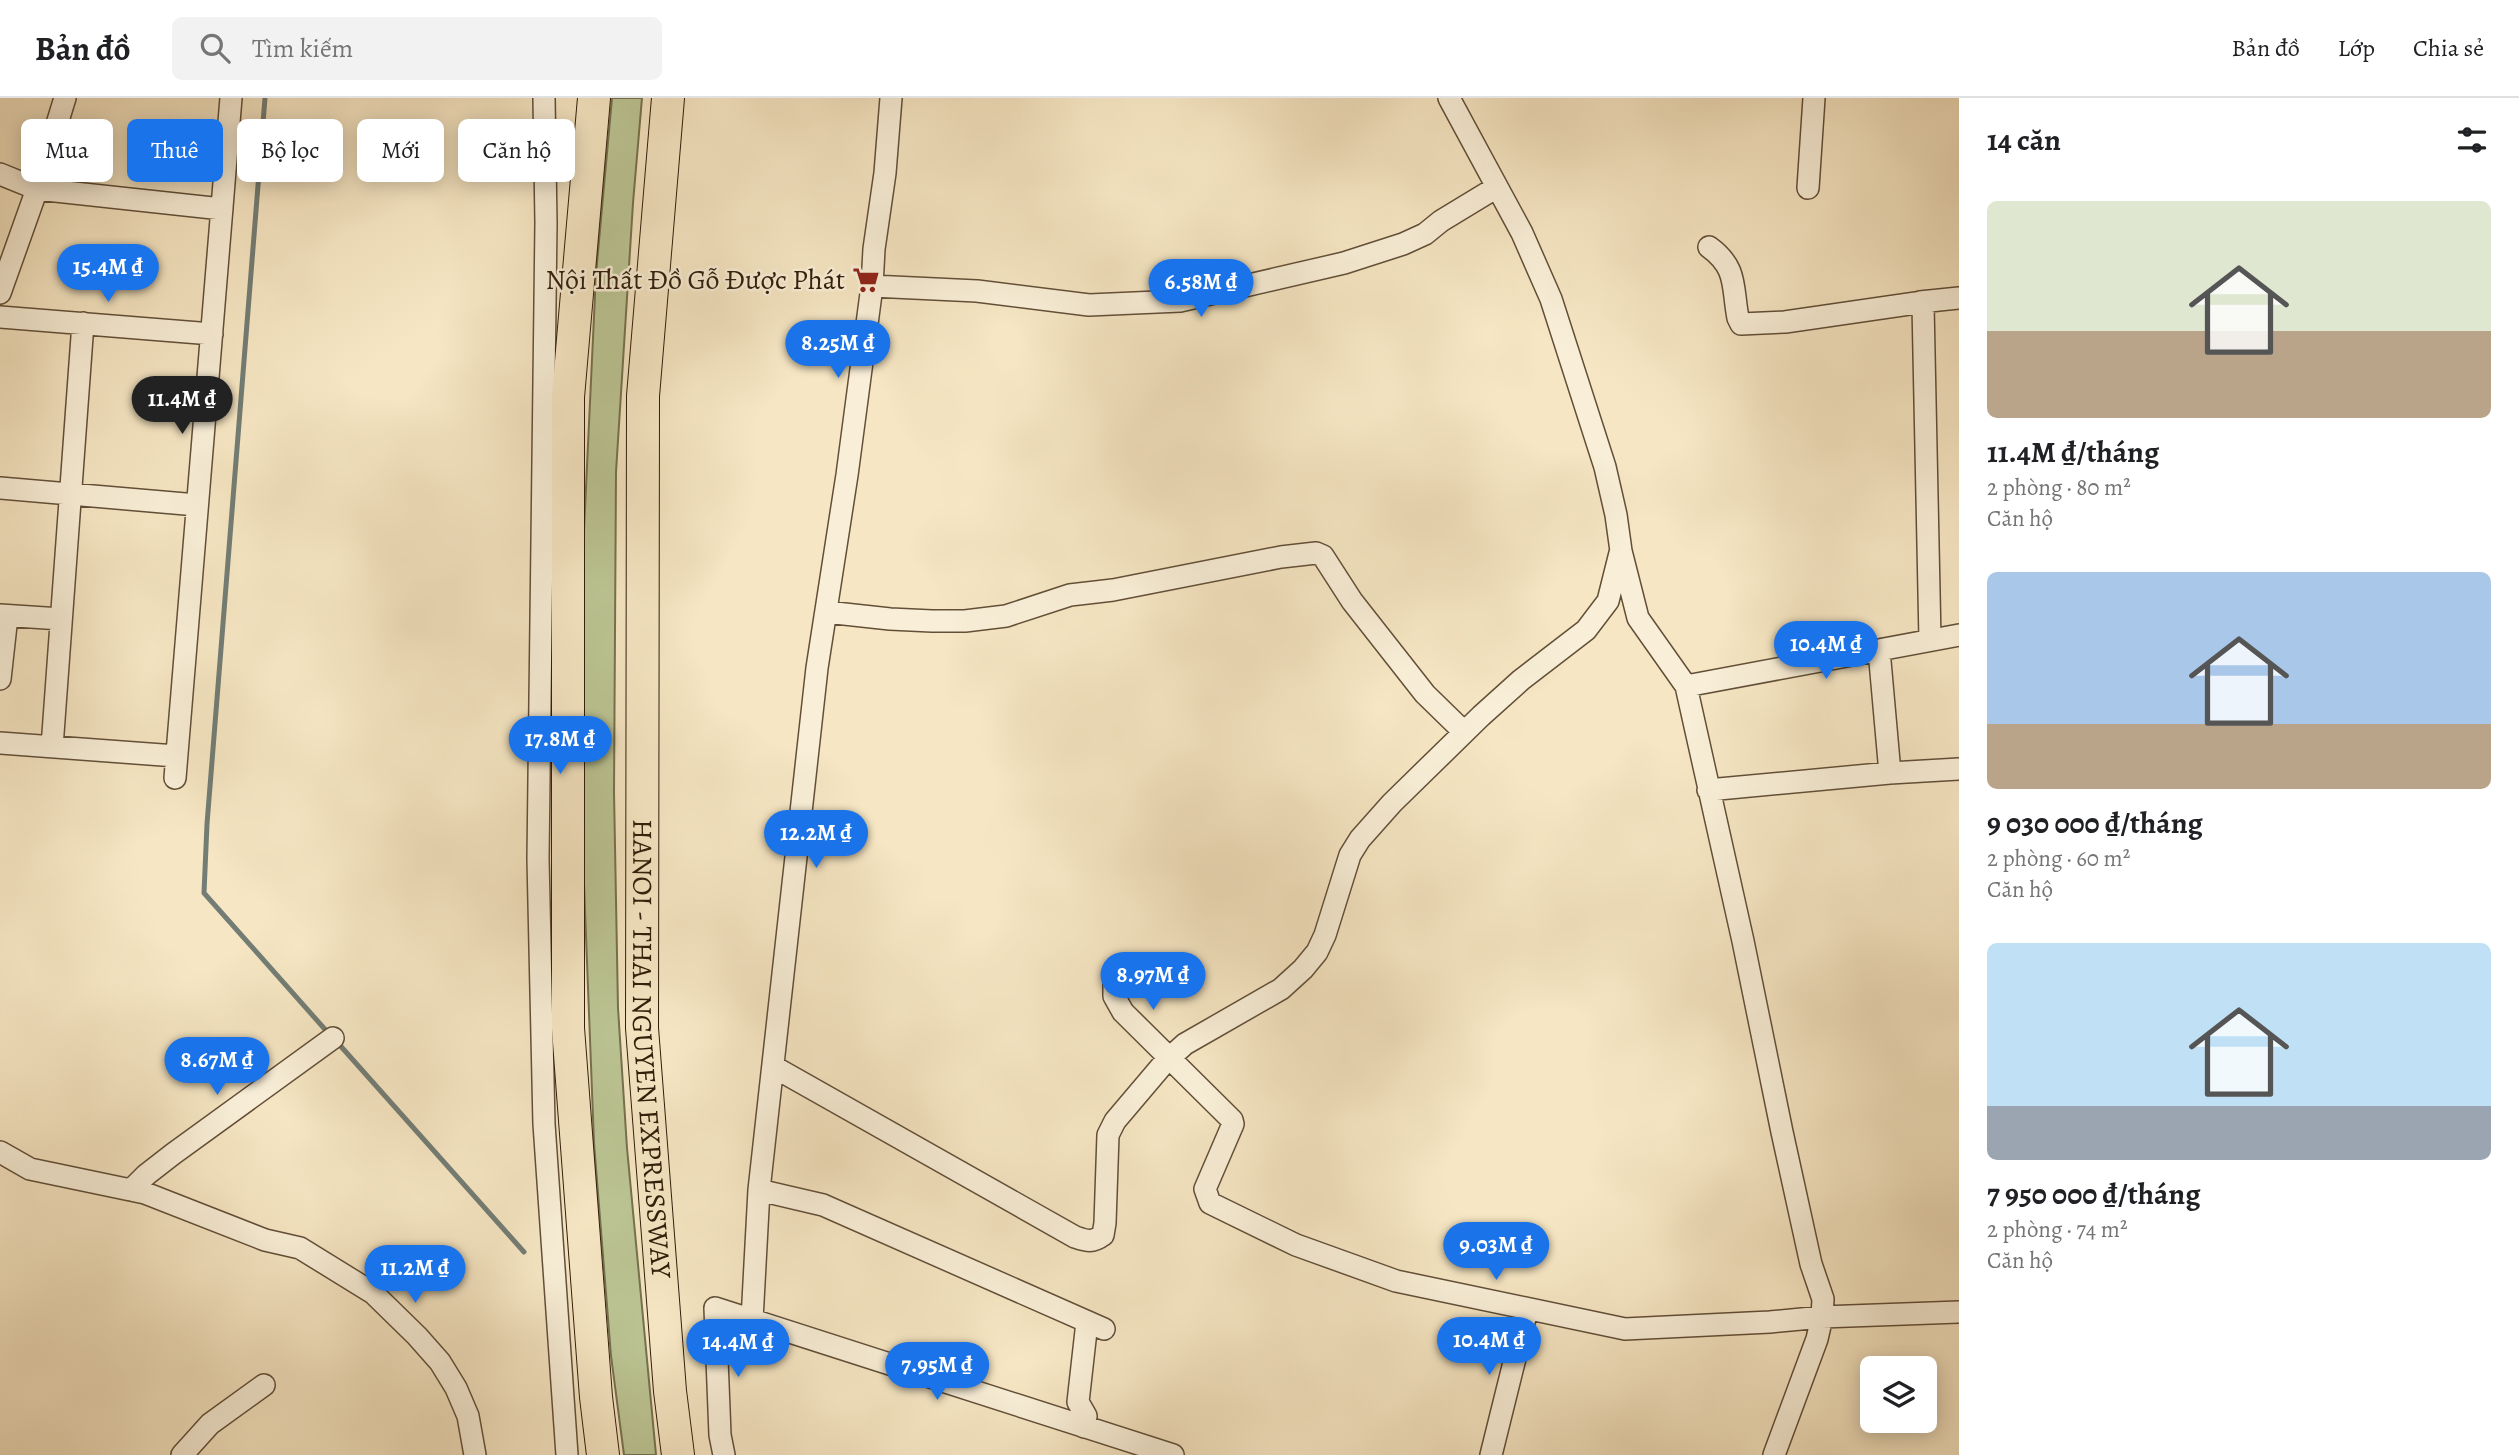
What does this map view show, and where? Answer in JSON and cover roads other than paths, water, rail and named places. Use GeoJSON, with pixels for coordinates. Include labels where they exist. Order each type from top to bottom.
{"type":"FeatureCollection","features":[{"type":"Feature","properties":{"kind":"highway"},"geometry":{"type":"LineString","coordinates":[[594,98],[568,397],[568,1028],[596,1397],[603,1455]]}},
{"type":"Feature","properties":{"kind":"highway","name":"HANOI - THAI NGUYEN EXPRESSWAY"},"geometry":{"type":"LineString","coordinates":[[668,98],[643,396],[642,1028],[670,1391],[678,1455]]}},
{"type":"Feature","properties":{"kind":"street"},"geometry":{"type":"LineString","coordinates":[[175,778],[231,98]]}},
{"type":"Feature","properties":{"kind":"street"},"geometry":{"type":"LineString","coordinates":[[544,98],[546,223],[538,859],[544,1125],[567,1455]]}},
{"type":"Feature","properties":{"kind":"street"},"geometry":{"type":"LineString","coordinates":[[752,1320],[759,1190],[817,668],[846,488],[872,286],[891,98]]}},
{"type":"Feature","properties":{"kind":"street"},"geometry":{"type":"LineString","coordinates":[[1448,98],[1535,260],[1555,311],[1605,467],[1621,551],[1638,618],[1686,686],[1805,1237],[1823,1298],[1817,1339],[1774,1455]]}},
{"type":"Feature","properties":{"kind":"street"},"geometry":{"type":"LineString","coordinates":[[1808,188],[1814,98]]}},
{"type":"Feature","properties":{"kind":"street"},"geometry":{"type":"LineString","coordinates":[[0,293],[64,104]]}},
{"type":"Feature","properties":{"kind":"street"},"geometry":{"type":"LineString","coordinates":[[0,174],[37,189],[222,209]]}},
{"type":"Feature","properties":{"kind":"street"},"geometry":{"type":"LineString","coordinates":[[872,286],[977,291],[1089,305],[1180,301],[1344,263],[1402,244],[1425,234],[1497,187]]}},
{"type":"Feature","properties":{"kind":"street"},"geometry":{"type":"LineString","coordinates":[[1709,247],[1723,258],[1732,274],[1741,324],[1785,322],[1920,302],[1959,299]]}},
{"type":"Feature","properties":{"kind":"street"},"geometry":{"type":"LineString","coordinates":[[1920,302],[1924,311],[1930,640]]}},
{"type":"Feature","properties":{"kind":"street"},"geometry":{"type":"LineString","coordinates":[[0,317],[212,334]]}},
{"type":"Feature","properties":{"kind":"street"},"geometry":{"type":"LineString","coordinates":[[52,747],[83,323]]}},
{"type":"Feature","properties":{"kind":"street"},"geometry":{"type":"LineString","coordinates":[[0,488],[197,505]]}},
{"type":"Feature","properties":{"kind":"street"},"geometry":{"type":"LineString","coordinates":[[774,1067],[1075,1237],[1095,1241],[1103,1236],[1110,1127],[1169,1058],[1212,1027],[1281,989],[1303,969],[1317,952],[1325,935],[1350,855],[1360,839],[1392,803],[1464,732],[1521,680],[1586,629],[1608,601],[1621,551]]}},
{"type":"Feature","properties":{"kind":"street"},"geometry":{"type":"LineString","coordinates":[[826,612],[932,621],[965,621],[1006,616],[1070,595],[1113,590],[1316,552],[1323,556],[1352,601],[1425,694],[1464,732]]}},
{"type":"Feature","properties":{"kind":"street"},"geometry":{"type":"LineString","coordinates":[[0,679],[4,616],[61,620]]}},
{"type":"Feature","properties":{"kind":"street"},"geometry":{"type":"LineString","coordinates":[[1686,686],[1959,635]]}},
{"type":"Feature","properties":{"kind":"street"},"geometry":{"type":"LineString","coordinates":[[1879,650],[1890,773]]}},
{"type":"Feature","properties":{"kind":"street"},"geometry":{"type":"LineString","coordinates":[[0,743],[176,756]]}},
{"type":"Feature","properties":{"kind":"street"},"geometry":{"type":"LineString","coordinates":[[1708,790],[1959,769]]}},
{"type":"Feature","properties":{"kind":"street"},"geometry":{"type":"LineString","coordinates":[[1114,975],[1114,996],[1119,1006],[1232,1120],[1233,1124],[1205,1189],[1210,1203],[1296,1245],[1396,1281],[1625,1329],[1959,1312]]}},
{"type":"Feature","properties":{"kind":"street"},"geometry":{"type":"LineString","coordinates":[[131,1191],[173,1154],[333,1038]]}},
{"type":"Feature","properties":{"kind":"street"},"geometry":{"type":"LineString","coordinates":[[0,1152],[30,1169],[145,1194],[265,1240],[300,1248],[373,1293],[440,1362],[456,1388],[468,1416],[475,1455]]}},
{"type":"Feature","properties":{"kind":"street"},"geometry":{"type":"LineString","coordinates":[[759,1190],[823,1205],[1096,1326],[1078,1402],[1086,1416],[1084,1427]]}},
{"type":"Feature","properties":{"kind":"street"},"geometry":{"type":"LineString","coordinates":[[724,1455],[720,1435],[715,1308],[1173,1455]]}},
{"type":"Feature","properties":{"kind":"street"},"geometry":{"type":"LineString","coordinates":[[1491,1455],[1527,1310]]}},
{"type":"Feature","properties":{"kind":"street"},"geometry":{"type":"LineString","coordinates":[[182,1455],[210,1424],[264,1385]]}},
{"type":"Feature","properties":{"kind":"waterway"},"geometry":{"type":"LineString","coordinates":[[265,98],[207,824],[204,893],[330,1035]]}},
{"type":"Feature","properties":{"kind":"waterway"},"geometry":{"type":"LineString","coordinates":[[337,1042],[524,1252]]}},
{"type":"Feature","properties":{"kind":"place","name":"Nội Thất Đồ Gỗ Được Phát"},"geometry":{"type":"Point","coordinates":[866,280]}}]}
